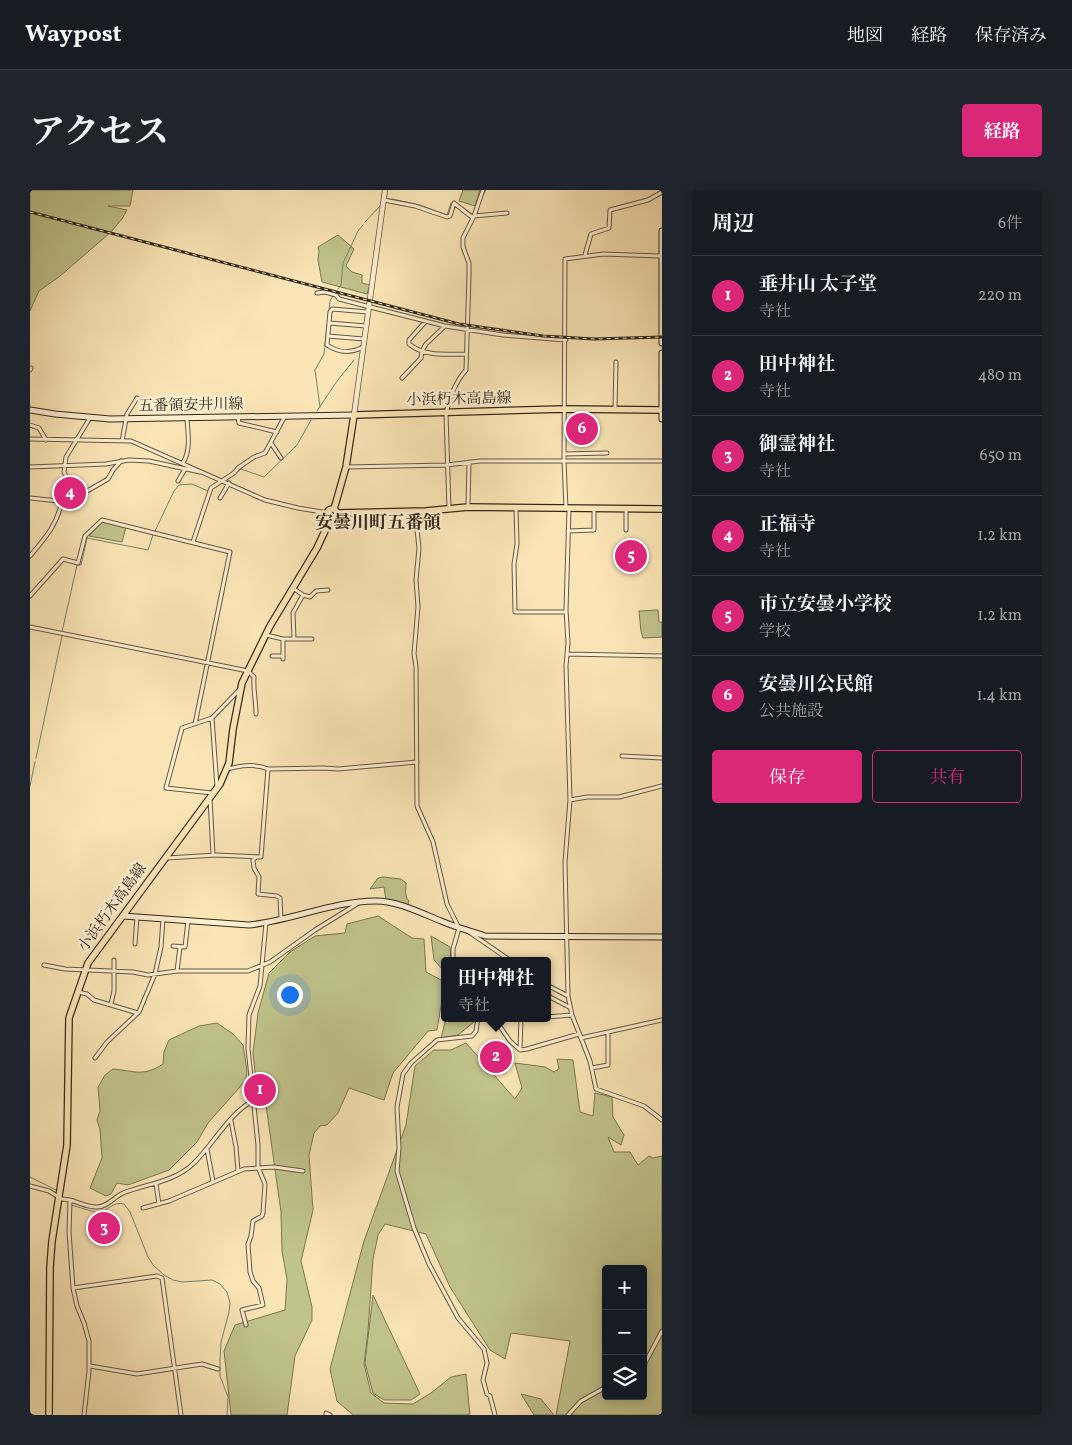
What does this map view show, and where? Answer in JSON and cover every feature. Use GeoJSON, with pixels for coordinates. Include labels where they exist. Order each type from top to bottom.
{"type":"FeatureCollection","features":[{"type":"Feature","properties":{"kind":"main road"},"geometry":{"type":"LineString","coordinates":[[662,231],[662,343]]}},
{"type":"Feature","properties":{"kind":"main road"},"geometry":{"type":"LineString","coordinates":[[662,353],[662,419]]}},
{"type":"Feature","properties":{"kind":"main road","name":"五番領安井川線"},"geometry":{"type":"LineString","coordinates":[[30,410],[90,418],[126,420],[354,415]]}},
{"type":"Feature","properties":{"kind":"main road","name":"小浜朽木高島線"},"geometry":{"type":"LineString","coordinates":[[354,415],[564,410],[662,410]]}},
{"type":"Feature","properties":{"kind":"main road"},"geometry":{"type":"LineString","coordinates":[[354,415],[346,467],[336,511],[415,511],[468,507],[662,509]]}},
{"type":"Feature","properties":{"kind":"main road","name":"小浜朽木高島線"},"geometry":{"type":"LineString","coordinates":[[49,1415],[50,1267],[52,1241],[67,1145],[69,1018],[88,963],[217,787],[229,763],[240,689],[266,635],[317,548],[329,516],[336,517],[336,511]]}},
{"type":"Feature","properties":{"kind":"main road"},"geometry":{"type":"LineString","coordinates":[[123,916],[237,925],[266,923],[357,903],[377,901],[402,906],[484,936],[662,937]]}},
{"type":"Feature","properties":{"kind":"street"},"geometry":{"type":"LineString","coordinates":[[354,415],[385,190]]}},
{"type":"Feature","properties":{"kind":"street"},"geometry":{"type":"LineString","coordinates":[[449,509],[446,413],[459,378],[466,370],[469,276],[468,263],[462,243],[464,233],[474,217],[483,190]]}},
{"type":"Feature","properties":{"kind":"street"},"geometry":{"type":"LineString","coordinates":[[585,255],[591,234],[609,228],[610,210],[648,200],[662,192]]}},
{"type":"Feature","properties":{"kind":"street"},"geometry":{"type":"LineString","coordinates":[[384,200],[415,206],[447,217],[450,216],[454,203],[474,217],[507,213]]}},
{"type":"Feature","properties":{"kind":"street"},"geometry":{"type":"LineString","coordinates":[[662,259],[613,253],[565,259],[566,340],[564,410],[564,461],[568,531],[566,612],[568,642],[566,666],[570,800],[565,862],[568,996],[572,1015],[592,1068],[596,1089],[644,1106],[662,1120]]}},
{"type":"Feature","properties":{"kind":"street"},"geometry":{"type":"LineString","coordinates":[[317,293],[336,294],[339,299],[445,326],[566,340]]}},
{"type":"Feature","properties":{"kind":"street"},"geometry":{"type":"LineString","coordinates":[[363,347],[354,352],[336,351],[327,345],[329,323],[332,309],[368,312]]}},
{"type":"Feature","properties":{"kind":"street"},"geometry":{"type":"LineString","coordinates":[[426,321],[410,340],[409,344],[416,350],[432,354],[466,354]]}},
{"type":"Feature","properties":{"kind":"street"},"geometry":{"type":"LineString","coordinates":[[329,323],[366,326]]}},
{"type":"Feature","properties":{"kind":"street"},"geometry":{"type":"LineString","coordinates":[[402,378],[421,358],[426,344],[445,326]]}},
{"type":"Feature","properties":{"kind":"street"},"geometry":{"type":"LineString","coordinates":[[328,336],[364,339]]}},
{"type":"Feature","properties":{"kind":"street"},"geometry":{"type":"LineString","coordinates":[[615,410],[616,362]]}},
{"type":"Feature","properties":{"kind":"street"},"geometry":{"type":"LineString","coordinates":[[122,441],[129,410],[137,398]]}},
{"type":"Feature","properties":{"kind":"street"},"geometry":{"type":"LineString","coordinates":[[193,542],[211,488],[254,457],[265,453],[285,416]]}},
{"type":"Feature","properties":{"kind":"street"},"geometry":{"type":"LineString","coordinates":[[238,417],[238,423],[277,432]]}},
{"type":"Feature","properties":{"kind":"street"},"geometry":{"type":"LineString","coordinates":[[30,556],[50,532],[58,515],[68,480],[64,472],[66,457],[90,418]]}},
{"type":"Feature","properties":{"kind":"street"},"geometry":{"type":"LineString","coordinates":[[183,463],[187,457],[189,445],[187,418]]}},
{"type":"Feature","properties":{"kind":"street"},"geometry":{"type":"LineString","coordinates":[[30,425],[39,428],[46,440]]}},
{"type":"Feature","properties":{"kind":"street"},"geometry":{"type":"LineString","coordinates":[[30,439],[138,443],[266,500],[329,516]]}},
{"type":"Feature","properties":{"kind":"street"},"geometry":{"type":"LineString","coordinates":[[270,443],[281,458]]}},
{"type":"Feature","properties":{"kind":"street"},"geometry":{"type":"LineString","coordinates":[[564,454],[607,453]]}},
{"type":"Feature","properties":{"kind":"street"},"geometry":{"type":"LineString","coordinates":[[30,467],[106,464],[130,460],[149,461],[204,472]]}},
{"type":"Feature","properties":{"kind":"street"},"geometry":{"type":"LineString","coordinates":[[30,498],[68,502],[108,479],[121,461]]}},
{"type":"Feature","properties":{"kind":"street"},"geometry":{"type":"LineString","coordinates":[[346,467],[447,465],[469,462],[662,461]]}},
{"type":"Feature","properties":{"kind":"street"},"geometry":{"type":"LineString","coordinates":[[468,507],[469,462]]}},
{"type":"Feature","properties":{"kind":"street"},"geometry":{"type":"LineString","coordinates":[[178,481],[184,469]]}},
{"type":"Feature","properties":{"kind":"street"},"geometry":{"type":"LineString","coordinates":[[220,498],[229,483]]}},
{"type":"Feature","properties":{"kind":"street"},"geometry":{"type":"LineString","coordinates":[[516,508],[515,612],[566,612]]}},
{"type":"Feature","properties":{"kind":"street"},"geometry":{"type":"LineString","coordinates":[[568,531],[594,530],[594,509]]}},
{"type":"Feature","properties":{"kind":"street"},"geometry":{"type":"LineString","coordinates":[[626,510],[626,530]]}},
{"type":"Feature","properties":{"kind":"street"},"geometry":{"type":"LineString","coordinates":[[415,511],[419,548],[416,580],[418,607],[414,654],[416,666],[418,806],[433,842],[446,904],[459,928],[453,949],[453,957]]}},
{"type":"Feature","properties":{"kind":"street"},"geometry":{"type":"LineString","coordinates":[[30,596],[63,559],[78,563],[85,536],[102,520],[230,552],[195,724]]}},
{"type":"Feature","properties":{"kind":"street"},"geometry":{"type":"LineString","coordinates":[[293,588],[303,595],[310,597],[316,591],[328,590]]}},
{"type":"Feature","properties":{"kind":"street"},"geometry":{"type":"LineString","coordinates":[[294,639],[293,613],[303,595]]}},
{"type":"Feature","properties":{"kind":"street"},"geometry":{"type":"LineString","coordinates":[[30,627],[248,671],[254,677],[253,690],[256,694],[256,714]]}},
{"type":"Feature","properties":{"kind":"street"},"geometry":{"type":"LineString","coordinates":[[266,635],[283,639],[312,639]]}},
{"type":"Feature","properties":{"kind":"street"},"geometry":{"type":"LineString","coordinates":[[272,656],[283,657],[283,639]]}},
{"type":"Feature","properties":{"kind":"street"},"geometry":{"type":"LineString","coordinates":[[567,654],[662,656]]}},
{"type":"Feature","properties":{"kind":"street"},"geometry":{"type":"LineString","coordinates":[[213,855],[211,795],[166,788],[182,728],[212,718],[240,689]]}},
{"type":"Feature","properties":{"kind":"street"},"geometry":{"type":"LineString","coordinates":[[212,718],[217,787]]}},
{"type":"Feature","properties":{"kind":"street"},"geometry":{"type":"LineString","coordinates":[[622,756],[662,758]]}},
{"type":"Feature","properties":{"kind":"street"},"geometry":{"type":"LineString","coordinates":[[226,769],[238,766],[260,766],[268,769],[343,769],[417,762]]}},
{"type":"Feature","properties":{"kind":"street"},"geometry":{"type":"LineString","coordinates":[[268,769],[261,856],[253,860],[252,864],[259,877],[258,894],[280,898],[281,919]]}},
{"type":"Feature","properties":{"kind":"street"},"geometry":{"type":"LineString","coordinates":[[570,800],[587,797],[628,795],[662,786]]}},
{"type":"Feature","properties":{"kind":"street"},"geometry":{"type":"LineString","coordinates":[[166,858],[213,855],[257,857]]}},
{"type":"Feature","properties":{"kind":"street"},"geometry":{"type":"LineString","coordinates":[[44,965],[65,969],[155,974],[177,971],[248,971],[262,967],[357,903]]}},
{"type":"Feature","properties":{"kind":"street"},"geometry":{"type":"LineString","coordinates":[[135,944],[137,917]]}},
{"type":"Feature","properties":{"kind":"street"},"geometry":{"type":"LineString","coordinates":[[96,1058],[107,1042],[138,1013],[155,974],[161,948],[163,919]]}},
{"type":"Feature","properties":{"kind":"street"},"geometry":{"type":"LineString","coordinates":[[173,946],[185,947],[188,921]]}},
{"type":"Feature","properties":{"kind":"street"},"geometry":{"type":"LineString","coordinates":[[246,1326],[242,1310],[263,1305],[259,1288],[253,1281],[250,1272],[248,1244],[252,1221],[262,1216],[265,1184],[258,1167],[259,1156],[248,1054],[248,1022],[251,1008],[260,986],[266,923]]}},
{"type":"Feature","properties":{"kind":"street"},"geometry":{"type":"LineString","coordinates":[[467,930],[505,957]]}},
{"type":"Feature","properties":{"kind":"street"},"geometry":{"type":"LineString","coordinates":[[177,971],[180,947]]}},
{"type":"Feature","properties":{"kind":"street"},"geometry":{"type":"LineString","coordinates":[[111,1004],[114,991],[114,960]]}},
{"type":"Feature","properties":{"kind":"street"},"geometry":{"type":"LineString","coordinates":[[551,987],[568,996]]}},
{"type":"Feature","properties":{"kind":"street"},"geometry":{"type":"LineString","coordinates":[[78,992],[87,994],[94,1000],[138,1013]]}},
{"type":"Feature","properties":{"kind":"street"},"geometry":{"type":"LineString","coordinates":[[551,998],[570,1007]]}},
{"type":"Feature","properties":{"kind":"street"},"geometry":{"type":"LineString","coordinates":[[551,1017],[572,1015]]}},
{"type":"Feature","properties":{"kind":"street"},"geometry":{"type":"LineString","coordinates":[[520,1050],[662,1020]]}},
{"type":"Feature","properties":{"kind":"street"},"geometry":{"type":"LineString","coordinates":[[477,1022],[476,1031],[472,1036],[437,1040],[411,1063],[403,1074],[397,1107],[399,1148],[397,1167],[414,1228],[429,1264],[458,1318],[484,1349],[487,1363],[483,1380],[495,1415]]}},
{"type":"Feature","properties":{"kind":"street"},"geometry":{"type":"LineString","coordinates":[[497,1022],[510,1041],[520,1050]]}},
{"type":"Feature","properties":{"kind":"street"},"geometry":{"type":"LineString","coordinates":[[520,1022],[520,1050]]}},
{"type":"Feature","properties":{"kind":"street"},"geometry":{"type":"LineString","coordinates":[[592,1068],[608,1065],[608,1032]]}},
{"type":"Feature","properties":{"kind":"street"},"geometry":{"type":"LineString","coordinates":[[30,1186],[49,1191],[59,1197],[97,1207],[103,1206],[124,1193],[156,1184],[188,1167],[207,1148],[218,1132],[240,1110],[254,1100]]}},
{"type":"Feature","properties":{"kind":"street"},"geometry":{"type":"LineString","coordinates":[[231,1120],[238,1171]]}},
{"type":"Feature","properties":{"kind":"street"},"geometry":{"type":"LineString","coordinates":[[207,1148],[213,1182]]}},
{"type":"Feature","properties":{"kind":"street"},"geometry":{"type":"LineString","coordinates":[[143,1208],[159,1204],[238,1171],[274,1166],[303,1171]]}},
{"type":"Feature","properties":{"kind":"street"},"geometry":{"type":"LineString","coordinates":[[156,1184],[159,1204]]}},
{"type":"Feature","properties":{"kind":"street"},"geometry":{"type":"LineString","coordinates":[[70,1200],[69,1232],[73,1288],[89,1341],[90,1366],[84,1415]]}},
{"type":"Feature","properties":{"kind":"street"},"geometry":{"type":"LineString","coordinates":[[73,1288],[157,1276],[162,1278],[181,1415]]}},
{"type":"Feature","properties":{"kind":"street"},"geometry":{"type":"LineString","coordinates":[[647,1359],[662,1331]]}},
{"type":"Feature","properties":{"kind":"street"},"geometry":{"type":"LineString","coordinates":[[90,1366],[137,1374],[202,1364],[218,1369]]}},
{"type":"Feature","properties":{"kind":"street"},"geometry":{"type":"LineString","coordinates":[[568,1415],[582,1401],[602,1389]]}},
{"type":"Feature","properties":{"kind":"street"},"geometry":{"type":"LineString","coordinates":[[326,1415],[326,1413],[330,1415]]}},
{"type":"Feature","properties":{"kind":"green space"},"geometry":{"type":"Polygon","coordinates":[[[30,190],[133,190],[130,206],[108,206],[127,210],[111,232],[60,276],[39,291],[30,311],[30,190]]]}},
{"type":"Feature","properties":{"kind":"green space"},"geometry":{"type":"Polygon","coordinates":[[[463,190],[480,190],[475,206],[459,201],[463,190]]]}},
{"type":"Feature","properties":{"kind":"green space"},"geometry":{"type":"Polygon","coordinates":[[[338,235],[354,249],[346,266],[352,272],[362,275],[362,283],[370,285],[367,294],[322,282],[318,247],[338,235]]]}},
{"type":"Feature","properties":{"kind":"green space"},"geometry":{"type":"Polygon","coordinates":[[[102,521],[126,527],[122,542],[89,536],[102,521]]]}},
{"type":"Feature","properties":{"kind":"green space"},"geometry":{"type":"Polygon","coordinates":[[[658,610],[659,622],[662,622],[662,637],[643,638],[639,611],[658,610]]]}},
{"type":"Feature","properties":{"kind":"green space"},"geometry":{"type":"Polygon","coordinates":[[[378,878],[401,879],[406,883],[408,906],[386,900],[384,887],[370,889],[378,878]]]}},
{"type":"Feature","properties":{"kind":"green space"},"geometry":{"type":"Polygon","coordinates":[[[378,916],[412,938],[424,939],[426,972],[441,980],[441,1006],[437,1030],[428,1031],[393,1073],[384,1100],[349,1088],[338,1113],[327,1125],[320,1126],[314,1133],[309,1155],[313,1210],[301,1261],[312,1307],[312,1320],[295,1356],[287,1415],[231,1415],[224,1351],[235,1325],[285,1310],[287,1279],[282,1251],[281,1212],[265,1098],[258,1098],[253,1053],[258,1013],[269,973],[290,952],[315,936],[345,933],[347,924],[378,916]]]}},
{"type":"Feature","properties":{"kind":"green space"},"geometry":{"type":"Polygon","coordinates":[[[431,936],[450,947],[451,957],[441,957],[441,968],[434,960],[431,936]]]}},
{"type":"Feature","properties":{"kind":"green space"},"geometry":{"type":"Polygon","coordinates":[[[445,1022],[474,1022],[458,1035],[441,1038],[445,1022]]]}},
{"type":"Feature","properties":{"kind":"green space"},"geometry":{"type":"Polygon","coordinates":[[[217,1023],[233,1034],[243,1045],[247,1070],[246,1080],[208,1123],[197,1142],[169,1170],[128,1185],[117,1183],[111,1194],[106,1196],[90,1188],[102,1158],[100,1129],[97,1120],[100,1111],[98,1087],[105,1075],[113,1069],[139,1072],[150,1071],[163,1064],[164,1052],[169,1040],[199,1026],[217,1023]]]}},
{"type":"Feature","properties":{"kind":"green space"},"geometry":{"type":"Polygon","coordinates":[[[466,1043],[515,1099],[522,1088],[515,1063],[545,1067],[554,1072],[559,1069],[557,1059],[573,1060],[580,1112],[593,1116],[595,1093],[612,1097],[613,1117],[624,1135],[621,1145],[608,1137],[614,1152],[630,1152],[638,1165],[649,1156],[653,1158],[662,1156],[662,1415],[556,1415],[570,1341],[511,1333],[505,1359],[490,1350],[450,1287],[426,1234],[385,1224],[378,1235],[373,1259],[364,1364],[371,1393],[384,1403],[413,1404],[451,1377],[466,1374],[470,1415],[353,1415],[337,1401],[330,1369],[364,1241],[406,1125],[415,1066],[434,1050],[451,1050],[466,1043]]]}},
{"type":"Feature","properties":{"kind":"green space"},"geometry":{"type":"Polygon","coordinates":[[[373,1295],[420,1394],[411,1400],[384,1400],[373,1393],[365,1363],[373,1295]]]}},
{"type":"Feature","properties":{"kind":"green space"},"geometry":{"type":"Polygon","coordinates":[[[521,1394],[541,1399],[554,1415],[534,1415],[521,1394]]]}},
{"type":"Feature","properties":{"kind":"waterway"},"geometry":{"type":"LineString","coordinates":[[481,199],[486,190]]}},
{"type":"Feature","properties":{"kind":"waterway"},"geometry":{"type":"LineString","coordinates":[[392,199],[420,205],[447,215],[451,203]]}},
{"type":"Feature","properties":{"kind":"waterway"},"geometry":{"type":"LineString","coordinates":[[459,205],[472,214]]}},
{"type":"Feature","properties":{"kind":"waterway"},"geometry":{"type":"LineString","coordinates":[[365,222],[380,206]]}},
{"type":"Feature","properties":{"kind":"waterway"},"geometry":{"type":"LineString","coordinates":[[338,289],[341,285],[343,263],[358,231],[363,225]]}},
{"type":"Feature","properties":{"kind":"waterway"},"geometry":{"type":"LineString","coordinates":[[329,311],[330,301],[333,296]]}},
{"type":"Feature","properties":{"kind":"waterway"},"geometry":{"type":"LineString","coordinates":[[320,407],[315,370],[324,354],[327,325]]}},
{"type":"Feature","properties":{"kind":"waterway"},"geometry":{"type":"LineString","coordinates":[[317,411],[354,360]]}},
{"type":"Feature","properties":{"kind":"waterway"},"geometry":{"type":"LineString","coordinates":[[236,473],[241,469],[264,477],[297,445],[311,420]]}},
{"type":"Feature","properties":{"kind":"waterway"},"geometry":{"type":"LineString","coordinates":[[155,531],[174,491],[179,485],[192,484],[208,491]]}},
{"type":"Feature","properties":{"kind":"waterway"},"geometry":{"type":"LineString","coordinates":[[62,632],[77,565],[81,565],[87,538],[148,550],[153,535]]}},
{"type":"Feature","properties":{"kind":"waterway"},"geometry":{"type":"LineString","coordinates":[[36,758],[62,636]]}},
{"type":"Feature","properties":{"kind":"waterway"},"geometry":{"type":"LineString","coordinates":[[30,786],[35,762]]}},
{"type":"Feature","properties":{"kind":"waterway"},"geometry":{"type":"LineString","coordinates":[[30,1177],[56,1190]]}},
{"type":"Feature","properties":{"kind":"waterway"},"geometry":{"type":"LineString","coordinates":[[71,1205],[98,1213],[114,1205],[124,1204],[130,1212],[148,1257],[153,1265],[164,1275],[182,1282],[212,1280],[220,1284],[227,1292],[230,1303],[221,1342],[220,1359],[220,1376],[228,1397],[227,1415]]}},
{"type":"Feature","properties":{"kind":"railway"},"geometry":{"type":"LineString","coordinates":[[30,212],[459,324],[543,336],[594,339],[662,337]]}},
{"type":"Feature","properties":{"kind":"place","name":"安曇川公民館"},"geometry":{"type":"Point","coordinates":[582,429]}},
{"type":"Feature","properties":{"kind":"place","name":"正福寺"},"geometry":{"type":"Point","coordinates":[70,493]}},
{"type":"Feature","properties":{"kind":"place","name":"市立安曇小学校"},"geometry":{"type":"Point","coordinates":[631,556]}},
{"type":"Feature","properties":{"kind":"place","name":"田中神社"},"geometry":{"type":"Point","coordinates":[496,1057]}},
{"type":"Feature","properties":{"kind":"place","name":"垂井山 太子堂"},"geometry":{"type":"Point","coordinates":[260,1090]}},
{"type":"Feature","properties":{"kind":"place","name":"御霊神社"},"geometry":{"type":"Point","coordinates":[104,1228]}},
{"type":"Feature","properties":{"kind":"district","name":"安曇川町五番領"},"geometry":{"type":"Point","coordinates":[378,523]}}]}
